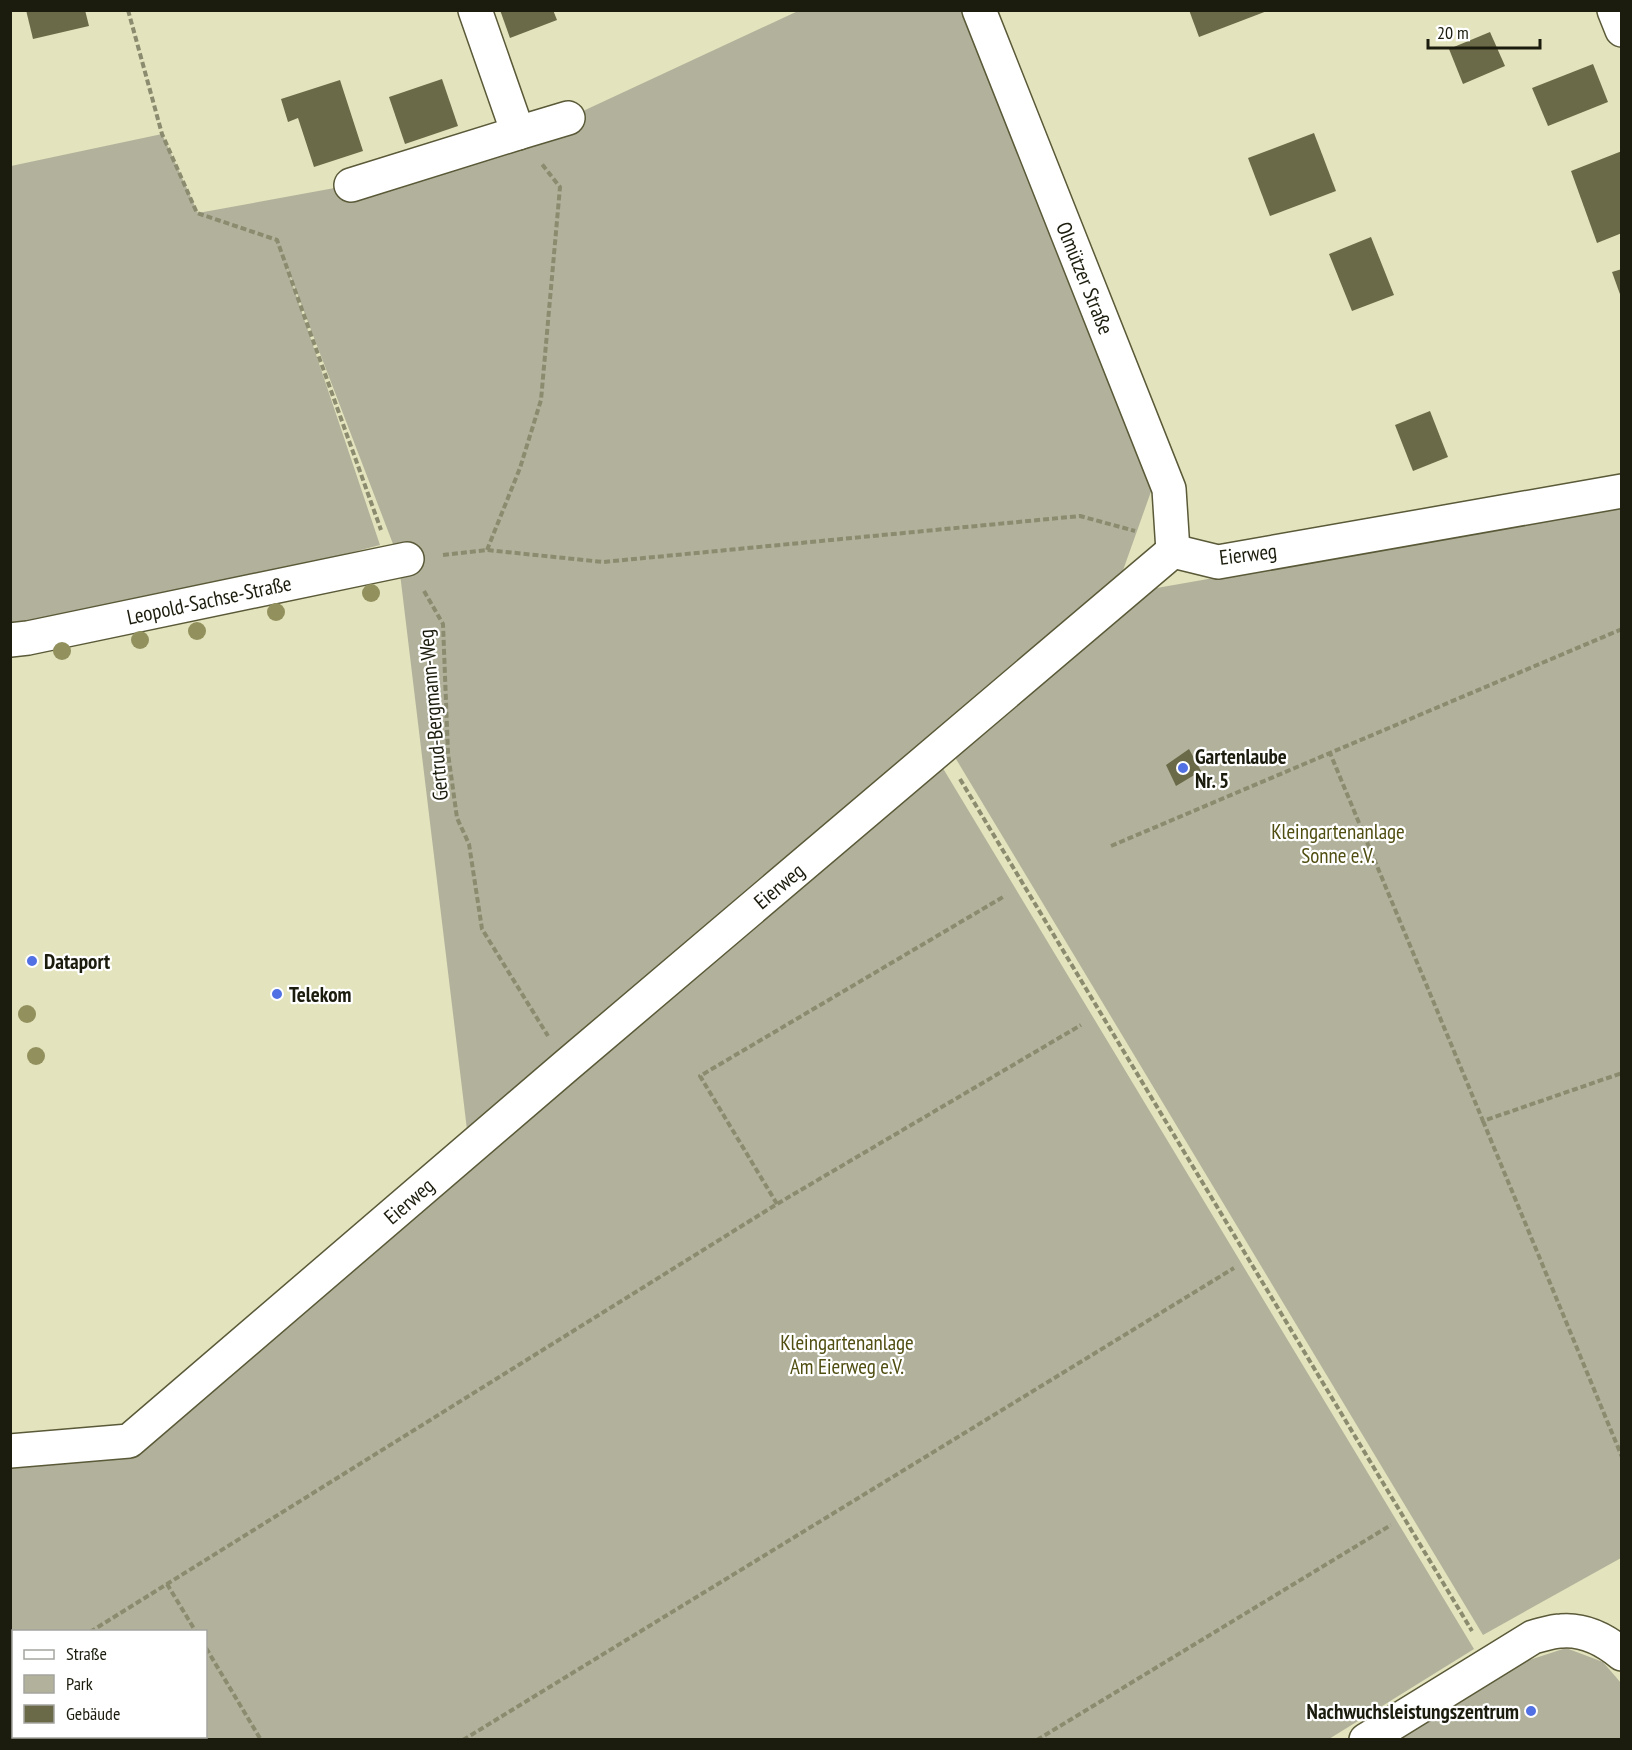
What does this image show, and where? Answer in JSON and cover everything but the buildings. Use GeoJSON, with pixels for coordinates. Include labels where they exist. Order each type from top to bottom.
{"type":"FeatureCollection","features":[{"type":"Feature","properties":{"kind":"street"},"geometry":{"type":"LineString","coordinates":[[475,10],[518,134]]}},
{"type":"Feature","properties":{"kind":"street","name":"Olmützer Straße"},"geometry":{"type":"LineString","coordinates":[[979,10],[1169,489],[1173,550]]}},
{"type":"Feature","properties":{"kind":"street"},"geometry":{"type":"LineString","coordinates":[[1614,10],[1622,30]]}},
{"type":"Feature","properties":{"kind":"street"},"geometry":{"type":"LineString","coordinates":[[351,185],[568,118]]}},
{"type":"Feature","properties":{"kind":"street","name":"Eierweg"},"geometry":{"type":"LineString","coordinates":[[10,1451],[129,1441],[1173,550],[1218,561],[1622,491]]}},
{"type":"Feature","properties":{"kind":"street","name":"Leopold-Sachse-Straße"},"geometry":{"type":"LineString","coordinates":[[10,640],[407,559]]}},
{"type":"Feature","properties":{"kind":"street"},"geometry":{"type":"LineString","coordinates":[[1366,1740],[1533,1637],[1561,1631],[1587,1633],[1610,1644],[1622,1654]]}},
{"type":"Feature","properties":{"kind":"path"},"geometry":{"type":"LineString","coordinates":[[128,10],[162,134],[197,213],[277,240],[385,542],[407,559],[487,550],[603,562],[1080,516],[1143,533],[1173,550]]}},
{"type":"Feature","properties":{"kind":"path"},"geometry":{"type":"LineString","coordinates":[[487,550],[520,468],[541,400],[560,187],[518,134]]}},
{"type":"Feature","properties":{"kind":"path","name":"Gertrud-Bergmann-Weg"},"geometry":{"type":"LineString","coordinates":[[407,559],[443,624],[450,764],[457,818],[469,844],[482,929],[566,1066]]}},
{"type":"Feature","properties":{"kind":"path"},"geometry":{"type":"LineString","coordinates":[[1111,846],[1622,629]]}},
{"type":"Feature","properties":{"kind":"path"},"geometry":{"type":"LineString","coordinates":[[941,748],[1491,1663]]}},
{"type":"Feature","properties":{"kind":"path"},"geometry":{"type":"LineString","coordinates":[[1330,753],[1622,1457]]}},
{"type":"Feature","properties":{"kind":"path"},"geometry":{"type":"LineString","coordinates":[[777,1204],[700,1076],[1003,897]]}},
{"type":"Feature","properties":{"kind":"path"},"geometry":{"type":"LineString","coordinates":[[93,1630],[777,1204],[1081,1025]]}},
{"type":"Feature","properties":{"kind":"path"},"geometry":{"type":"LineString","coordinates":[[1483,1121],[1622,1073]]}},
{"type":"Feature","properties":{"kind":"path"},"geometry":{"type":"LineString","coordinates":[[463,1740],[1234,1268]]}},
{"type":"Feature","properties":{"kind":"path"},"geometry":{"type":"LineString","coordinates":[[1037,1740],[1391,1525]]}},
{"type":"Feature","properties":{"kind":"path"},"geometry":{"type":"LineString","coordinates":[[167,1584],[195,1630]]}},
{"type":"Feature","properties":{"kind":"path"},"geometry":{"type":"LineString","coordinates":[[207,1650],[261,1740]]}},
{"type":"Feature","properties":{"kind":"green space"},"geometry":{"type":"Polygon","coordinates":[[[798,11],[977,11],[1153,486],[1121,576],[468,1138],[398,557],[285,262],[380,545],[28,638],[11,640],[11,166],[162,134],[198,213],[351,185],[568,118],[798,11]]]}},
{"type":"Feature","properties":{"kind":"green space","name":"Kleingartenanlage Sonne e.V."},"geometry":{"type":"Polygon","coordinates":[[[1621,506],[1621,1558],[1483,1635],[953,754],[1151,589],[1621,506]]]}},
{"type":"Feature","properties":{"kind":"green space","name":"Kleingartenanlage Am Eierweg e.V."},"geometry":{"type":"Polygon","coordinates":[[[941,765],[1474,1649],[1329,1739],[11,1740],[11,1466],[137,1457],[941,765]]]}},
{"type":"Feature","properties":{"kind":"green space","name":"Nachwuchsleistungszentrum"},"geometry":{"type":"Polygon","coordinates":[[[1566,1648],[1603,1662],[1621,1683],[1621,1739],[1395,1740],[1514,1665],[1566,1648]]]}},
{"type":"Feature","properties":{"kind":"place","name":"Gartenlaube Nr. 5"},"geometry":{"type":"Point","coordinates":[1183,768]}},
{"type":"Feature","properties":{"kind":"place","name":"Dataport"},"geometry":{"type":"Point","coordinates":[32,961]}},
{"type":"Feature","properties":{"kind":"place","name":"Telekom"},"geometry":{"type":"Point","coordinates":[277,994]}},
{"type":"Feature","properties":{"kind":"place","name":"Nachwuchsleistungszentrum"},"geometry":{"type":"Point","coordinates":[1531,1711]}}]}
